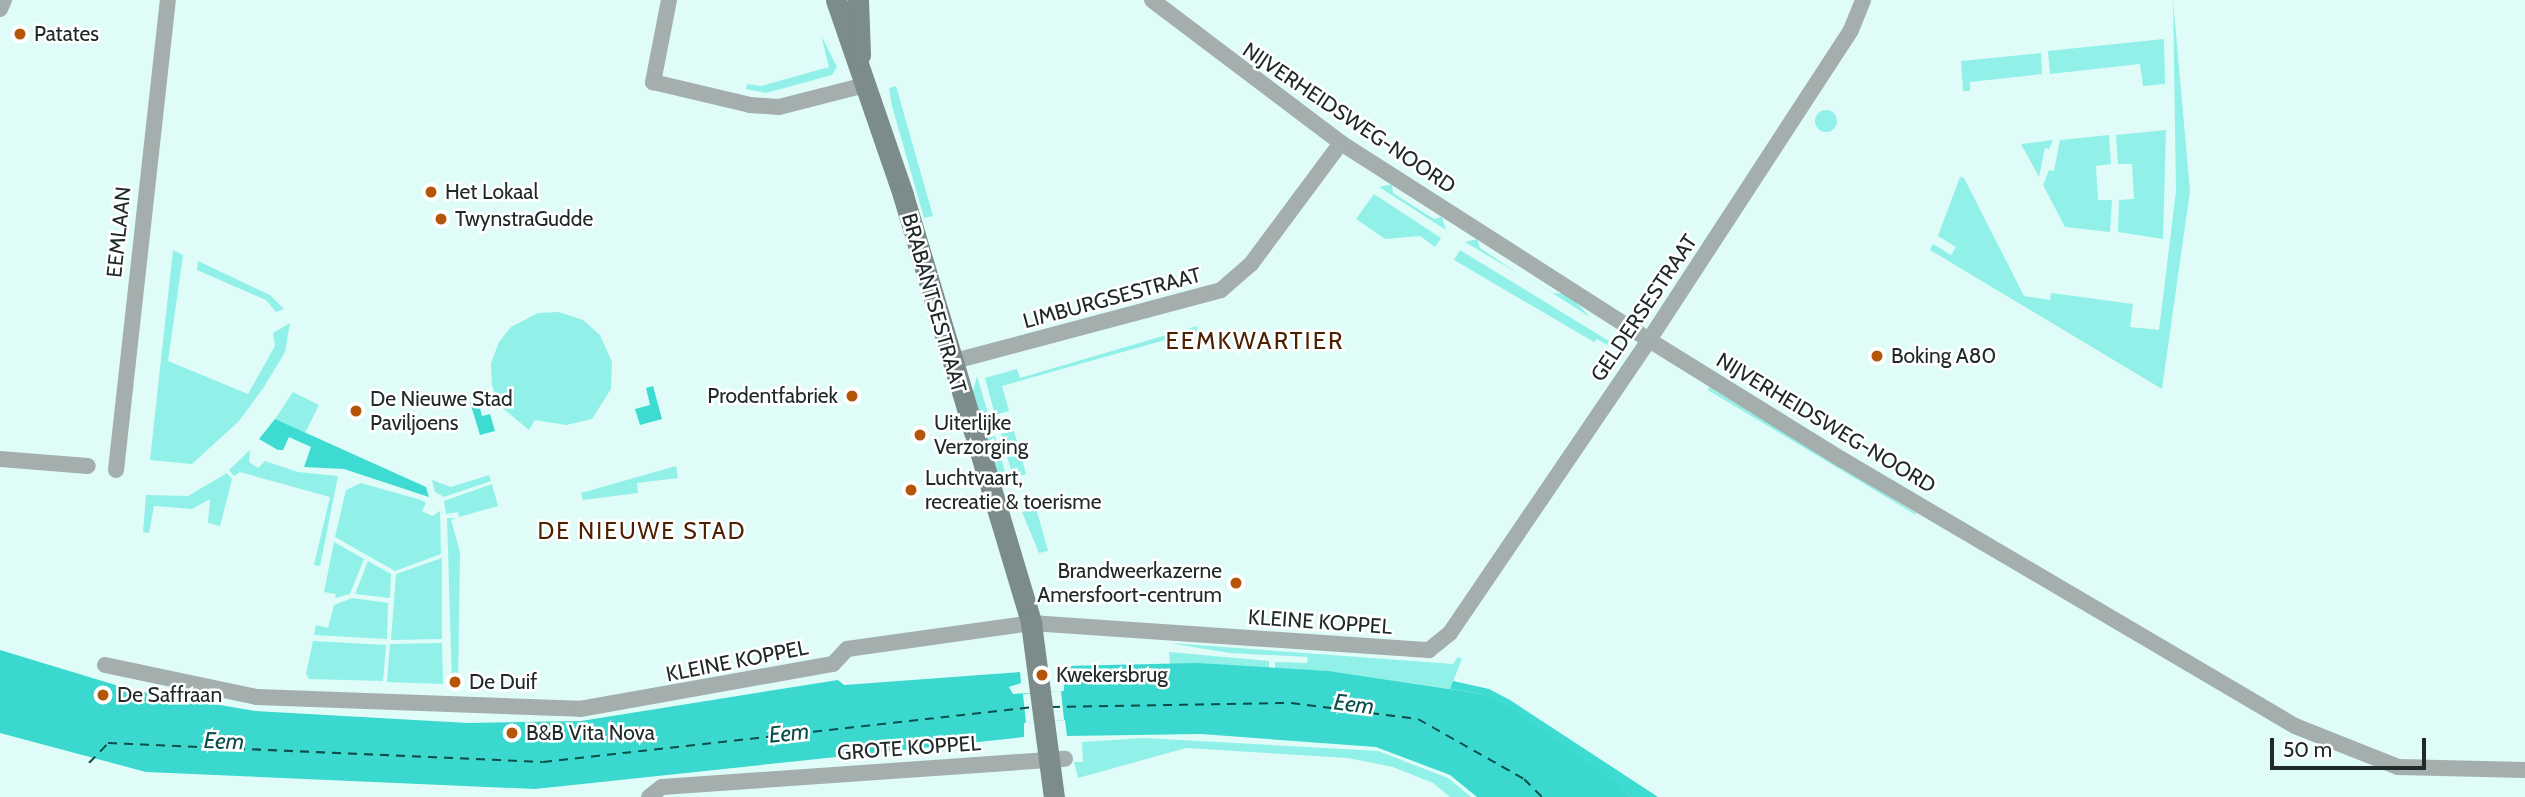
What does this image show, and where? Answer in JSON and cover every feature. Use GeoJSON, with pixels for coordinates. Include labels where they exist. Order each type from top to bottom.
{"type":"FeatureCollection","features":[{"type":"Feature","properties":{"kind":"street"},"geometry":{"type":"LineString","coordinates":[[0,9],[4,0]]}},
{"type":"Feature","properties":{"kind":"street","name":"EEMLAAN"},"geometry":{"type":"LineString","coordinates":[[116,470],[168,0]]}},
{"type":"Feature","properties":{"kind":"street","name":"BRABANTSESTRAAT"},"geometry":{"type":"LineString","coordinates":[[836,0],[860,64],[1031,623],[1053,758],[1054,797]]}},
{"type":"Feature","properties":{"kind":"street","name":"BRABANTSESTRAAT"},"geometry":{"type":"LineString","coordinates":[[858,0],[860,64]]}},
{"type":"Feature","properties":{"kind":"street","name":"NIJVERHEIDSWEG-NOORD"},"geometry":{"type":"LineString","coordinates":[[1152,0],[1341,143],[1649,340],[1841,459],[2332,744],[2398,767],[2525,770]]}},
{"type":"Feature","properties":{"kind":"street","name":"GELDERSESTRAAT"},"geometry":{"type":"LineString","coordinates":[[1450,634],[1649,340],[1851,30],[1863,0]]}},
{"type":"Feature","properties":{"kind":"street"},"geometry":{"type":"LineString","coordinates":[[669,7],[653,82],[750,105],[779,107],[865,85]]}},
{"type":"Feature","properties":{"kind":"street","name":"LIMBURGSESTRAAT"},"geometry":{"type":"LineString","coordinates":[[951,362],[1221,290],[1251,264],[1341,143]]}},
{"type":"Feature","properties":{"kind":"street"},"geometry":{"type":"LineString","coordinates":[[0,459],[88,466]]}},
{"type":"Feature","properties":{"kind":"street","name":"KLEINE KOPPEL"},"geometry":{"type":"LineString","coordinates":[[105,665],[257,697],[580,709],[833,664],[847,649],[1031,623],[1429,650],[1450,634]]}},
{"type":"Feature","properties":{"kind":"street","name":"GROTE KOPPEL"},"geometry":{"type":"LineString","coordinates":[[649,797],[662,787],[1053,758]]}},
{"type":"Feature","properties":{"kind":"shaded area"},"geometry":{"type":"Polygon","coordinates":[[[2173,0],[2190,191],[2162,389],[1930,250],[1933,244],[1951,255],[1956,247],[1938,236],[1960,177],[1964,178],[2024,296],[2050,300],[2051,293],[2133,304],[2130,327],[2159,330],[2176,191],[2173,0]]]}},
{"type":"Feature","properties":{"kind":"shaded area"},"geometry":{"type":"Polygon","coordinates":[[[821,35],[837,67],[832,75],[766,93],[746,89],[747,84],[761,86],[829,67],[821,35]]]}},
{"type":"Feature","properties":{"kind":"shaded area"},"geometry":{"type":"Polygon","coordinates":[[[2164,39],[2165,84],[2143,86],[2140,64],[2050,74],[2048,51],[2164,39]]]}},
{"type":"Feature","properties":{"kind":"shaded area"},"geometry":{"type":"Polygon","coordinates":[[[2041,53],[2042,74],[1970,82],[1970,91],[1963,91],[1961,61],[2041,53]]]}},
{"type":"Feature","properties":{"kind":"shaded area"},"geometry":{"type":"Polygon","coordinates":[[[896,86],[933,216],[924,218],[892,106],[889,88],[896,86]]]}},
{"type":"Feature","properties":{"kind":"shaded area"},"geometry":{"type":"Polygon","coordinates":[[[1826,110],[1834,113],[1837,121],[1834,129],[1826,132],[1818,129],[1815,121],[1818,113],[1826,110]]]}},
{"type":"Feature","properties":{"kind":"shaded area"},"geometry":{"type":"Polygon","coordinates":[[[2166,130],[2163,239],[2118,232],[2119,200],[2134,199],[2132,164],[2118,164],[2116,135],[2166,130]]]}},
{"type":"Feature","properties":{"kind":"shaded area"},"geometry":{"type":"Polygon","coordinates":[[[2109,135],[2111,164],[2096,166],[2098,200],[2112,200],[2110,232],[2065,227],[2043,185],[2049,170],[2054,171],[2060,140],[2109,135]]]}},
{"type":"Feature","properties":{"kind":"shaded area"},"geometry":{"type":"Polygon","coordinates":[[[2053,140],[2049,149],[2045,148],[2039,177],[2021,144],[2053,140]]]}},
{"type":"Feature","properties":{"kind":"shaded area"},"geometry":{"type":"Polygon","coordinates":[[[1392,184],[1393,193],[1434,219],[1442,217],[1446,230],[1379,187],[1392,184]]]}},
{"type":"Feature","properties":{"kind":"shaded area"},"geometry":{"type":"Polygon","coordinates":[[[1374,194],[1441,238],[1435,247],[1420,236],[1385,239],[1356,219],[1374,194]]]}},
{"type":"Feature","properties":{"kind":"shaded area"},"geometry":{"type":"Polygon","coordinates":[[[1477,239],[1480,248],[1519,274],[1465,242],[1477,239]]]}},
{"type":"Feature","properties":{"kind":"shaded area"},"geometry":{"type":"Polygon","coordinates":[[[173,250],[183,255],[168,361],[248,394],[275,346],[273,333],[290,323],[285,352],[264,387],[239,421],[192,464],[150,460],[173,250]]]}},
{"type":"Feature","properties":{"kind":"shaded area"},"geometry":{"type":"Polygon","coordinates":[[[1460,250],[1609,341],[1609,346],[1597,339],[1594,342],[1454,260],[1460,250]]]}},
{"type":"Feature","properties":{"kind":"shaded area"},"geometry":{"type":"Polygon","coordinates":[[[198,261],[270,295],[284,309],[276,312],[266,300],[197,270],[198,261]]]}},
{"type":"Feature","properties":{"kind":"shaded area"},"geometry":{"type":"Polygon","coordinates":[[[1527,277],[1553,293],[1568,294],[1590,317],[1527,277]]]}},
{"type":"Feature","properties":{"kind":"shaded area"},"geometry":{"type":"Polygon","coordinates":[[[559,312],[583,320],[600,335],[612,362],[611,389],[592,419],[566,425],[535,420],[529,430],[499,405],[492,385],[491,363],[499,342],[511,327],[538,313],[559,312]]]}},
{"type":"Feature","properties":{"kind":"shaded area"},"geometry":{"type":"Polygon","coordinates":[[[1197,326],[1197,331],[1002,386],[1009,411],[995,415],[985,378],[1017,369],[1020,378],[1197,326]]]}},
{"type":"Feature","properties":{"kind":"shaded area"},"geometry":{"type":"Polygon","coordinates":[[[977,376],[989,417],[981,419],[973,391],[977,376]]]}},
{"type":"Feature","properties":{"kind":"shaded area"},"geometry":{"type":"Polygon","coordinates":[[[653,386],[662,419],[640,425],[635,409],[650,405],[646,388],[653,386]]]}},
{"type":"Feature","properties":{"kind":"shaded area"},"geometry":{"type":"Polygon","coordinates":[[[1709,387],[1916,513],[1916,515],[1708,390],[1709,387]]]}},
{"type":"Feature","properties":{"kind":"shaded area"},"geometry":{"type":"Polygon","coordinates":[[[293,392],[319,405],[305,433],[275,419],[293,392]]]}},
{"type":"Feature","properties":{"kind":"shaded area"},"geometry":{"type":"Polygon","coordinates":[[[478,400],[482,416],[490,414],[495,431],[480,435],[470,402],[478,400]]]}},
{"type":"Feature","properties":{"kind":"shaded area"},"geometry":{"type":"Polygon","coordinates":[[[275,419],[426,487],[429,497],[344,469],[304,467],[311,447],[289,437],[283,450],[278,450],[259,439],[275,419]]]}},
{"type":"Feature","properties":{"kind":"shaded area"},"geometry":{"type":"Polygon","coordinates":[[[1014,431],[1026,474],[1013,478],[1001,434],[1014,431]]]}},
{"type":"Feature","properties":{"kind":"shaded area"},"geometry":{"type":"Polygon","coordinates":[[[995,436],[1007,479],[997,474],[986,438],[995,436]]]}},
{"type":"Feature","properties":{"kind":"shaded area"},"geometry":{"type":"Polygon","coordinates":[[[250,450],[249,462],[258,468],[265,461],[298,472],[338,476],[320,566],[314,565],[330,497],[240,472],[234,476],[229,470],[250,450]]]}},
{"type":"Feature","properties":{"kind":"shaded area"},"geometry":{"type":"Polygon","coordinates":[[[676,466],[678,478],[637,483],[638,493],[583,500],[581,493],[676,466]]]}},
{"type":"Feature","properties":{"kind":"shaded area"},"geometry":{"type":"Polygon","coordinates":[[[227,473],[232,479],[220,526],[208,523],[210,499],[192,509],[154,506],[149,533],[143,532],[146,495],[188,496],[227,473]]]}},
{"type":"Feature","properties":{"kind":"shaded area"},"geometry":{"type":"Polygon","coordinates":[[[489,475],[491,481],[444,497],[435,492],[432,480],[451,487],[489,475]]]}},
{"type":"Feature","properties":{"kind":"shaded area"},"geometry":{"type":"Polygon","coordinates":[[[361,483],[421,500],[426,503],[422,511],[432,516],[440,511],[441,554],[395,571],[335,537],[346,490],[361,483]]]}},
{"type":"Feature","properties":{"kind":"shaded area"},"geometry":{"type":"Polygon","coordinates":[[[492,484],[498,506],[459,517],[458,512],[446,514],[444,501],[492,484]]]}},
{"type":"Feature","properties":{"kind":"shaded area"},"geometry":{"type":"Polygon","coordinates":[[[1036,508],[1048,551],[1039,553],[1022,512],[1036,508]]]}},
{"type":"Feature","properties":{"kind":"shaded area"},"geometry":{"type":"Polygon","coordinates":[[[447,518],[456,518],[451,520],[460,552],[458,685],[452,684],[447,518]]]}},
{"type":"Feature","properties":{"kind":"shaded area"},"geometry":{"type":"Polygon","coordinates":[[[334,542],[364,559],[350,594],[335,598],[336,594],[324,592],[334,542]]]}},
{"type":"Feature","properties":{"kind":"shaded area"},"geometry":{"type":"Polygon","coordinates":[[[442,558],[442,639],[391,640],[396,574],[442,558]]]}},
{"type":"Feature","properties":{"kind":"shaded area"},"geometry":{"type":"Polygon","coordinates":[[[368,561],[391,574],[390,598],[355,594],[368,561]]]}},
{"type":"Feature","properties":{"kind":"shaded area"},"geometry":{"type":"Polygon","coordinates":[[[352,598],[388,603],[387,639],[314,635],[316,625],[328,628],[334,605],[352,598]]]}},
{"type":"Feature","properties":{"kind":"shaded area"},"geometry":{"type":"Polygon","coordinates":[[[313,641],[386,645],[383,681],[309,679],[306,674],[313,641]]]}},
{"type":"Feature","properties":{"kind":"shaded area"},"geometry":{"type":"Polygon","coordinates":[[[442,643],[443,684],[387,682],[390,644],[442,643]]]}},
{"type":"Feature","properties":{"kind":"shaded area"},"geometry":{"type":"Polygon","coordinates":[[[1169,643],[1453,664],[1458,657],[1462,659],[1450,689],[1329,671],[1275,669],[1275,662],[1307,663],[1308,657],[1230,653],[1169,643]]]}},
{"type":"Feature","properties":{"kind":"shaded area"},"geometry":{"type":"Polygon","coordinates":[[[1169,652],[1269,661],[1269,668],[1170,664],[1169,652]]]}},
{"type":"Feature","properties":{"kind":"shaded area"},"geometry":{"type":"Polygon","coordinates":[[[1453,681],[1489,689],[1510,700],[1658,797],[1631,797],[1533,725],[1482,694],[1450,689],[1453,681]]]}},
{"type":"Feature","properties":{"kind":"shaded area"},"geometry":{"type":"Polygon","coordinates":[[[1144,738],[1378,751],[1448,778],[1471,797],[1450,797],[1433,783],[1393,767],[1348,758],[1186,748],[1078,778],[1074,762],[1083,762],[1082,742],[1144,738]]]}},
{"type":"Feature","properties":{"kind":"water","name":"Eem"},"geometry":{"type":"Polygon","coordinates":[[[0,650],[132,690],[255,711],[468,723],[581,721],[838,680],[844,685],[1020,672],[1021,683],[1009,687],[1013,694],[1064,691],[1064,666],[1197,663],[1329,671],[1482,694],[1507,706],[1560,742],[1631,797],[1477,797],[1450,775],[1376,747],[1201,734],[1067,736],[1065,720],[1024,723],[1024,737],[535,789],[146,772],[0,733],[0,650]]]}},
{"type":"Feature","properties":{"kind":"pier","name":"Kwekersbrug"},"geometry":{"type":"Polygon","coordinates":[[[1061,691],[1064,720],[1026,723],[1023,694],[1061,691]]]}},
{"type":"Feature","properties":{"kind":"ferry route"},"geometry":{"type":"LineString","coordinates":[[1051,707],[1291,703],[1418,719],[1524,779],[1542,797]]}},
{"type":"Feature","properties":{"kind":"ferry route"},"geometry":{"type":"LineString","coordinates":[[89,763],[108,743],[543,762],[1031,707]]}},
{"type":"Feature","properties":{"kind":"place","name":"Patates"},"geometry":{"type":"Point","coordinates":[20,34]}},
{"type":"Feature","properties":{"kind":"place","name":"Het Lokaal"},"geometry":{"type":"Point","coordinates":[431,192]}},
{"type":"Feature","properties":{"kind":"place","name":"TwynstraGudde"},"geometry":{"type":"Point","coordinates":[441,219]}},
{"type":"Feature","properties":{"kind":"place","name":"Boking A80"},"geometry":{"type":"Point","coordinates":[1877,356]}},
{"type":"Feature","properties":{"kind":"place","name":"Prodentfabriek"},"geometry":{"type":"Point","coordinates":[852,396]}},
{"type":"Feature","properties":{"kind":"place","name":"De Nieuwe Stad Paviljoens"},"geometry":{"type":"Point","coordinates":[356,411]}},
{"type":"Feature","properties":{"kind":"place","name":"Uiterlijke Verzorging"},"geometry":{"type":"Point","coordinates":[920,435]}},
{"type":"Feature","properties":{"kind":"place","name":"Luchtvaart, recreatie & toerisme"},"geometry":{"type":"Point","coordinates":[911,490]}},
{"type":"Feature","properties":{"kind":"place","name":"Brandweerkazerne Amersfoort-centrum"},"geometry":{"type":"Point","coordinates":[1236,583]}},
{"type":"Feature","properties":{"kind":"place","name":"Kwekersbrug"},"geometry":{"type":"Point","coordinates":[1042,675]}},
{"type":"Feature","properties":{"kind":"place","name":"De Duif"},"geometry":{"type":"Point","coordinates":[455,682]}},
{"type":"Feature","properties":{"kind":"place","name":"De Saffraan"},"geometry":{"type":"Point","coordinates":[103,695]}},
{"type":"Feature","properties":{"kind":"place","name":"B&B Vita Nova"},"geometry":{"type":"Point","coordinates":[512,733]}},
{"type":"Feature","properties":{"kind":"district","name":"EEMKWARTIER"},"geometry":{"type":"Point","coordinates":[1255,341]}},
{"type":"Feature","properties":{"kind":"district","name":"DE NIEUWE STAD"},"geometry":{"type":"Point","coordinates":[642,531]}}]}
